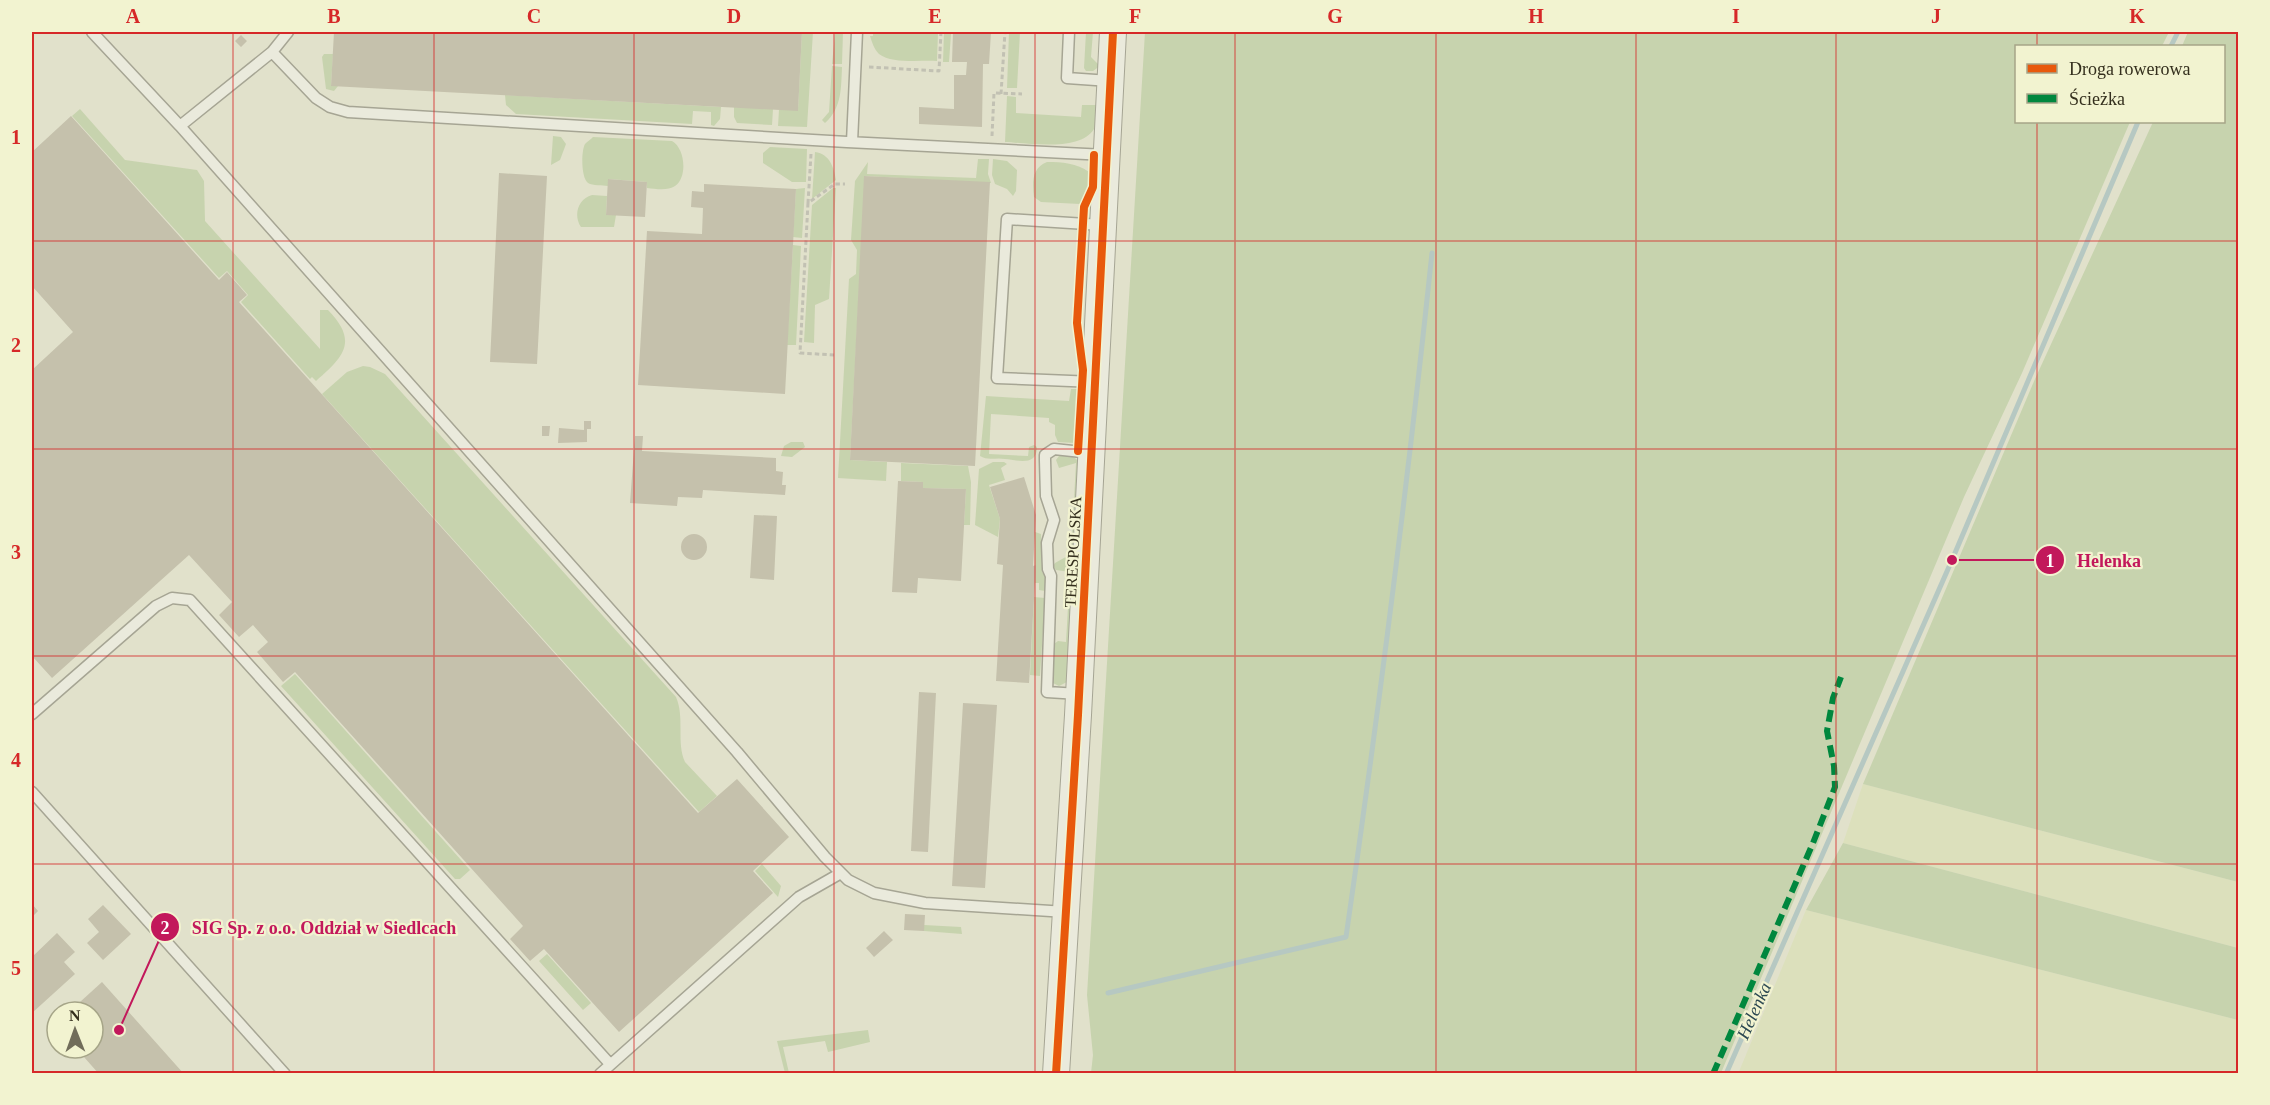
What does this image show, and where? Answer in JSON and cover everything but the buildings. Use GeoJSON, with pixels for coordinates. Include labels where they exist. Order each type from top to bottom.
{"type":"FeatureCollection","features":[{"type":"Feature","properties":{"kind":"street","name":"TERESPOLSKA"},"geometry":{"type":"LineString","coordinates":[[1056,1074],[1079,694],[1113,32]]}},
{"type":"Feature","properties":{"kind":"lane"},"geometry":{"type":"LineString","coordinates":[[92,32],[180,126],[848,880],[874,893],[925,903],[1066,912]]}},
{"type":"Feature","properties":{"kind":"lane"},"geometry":{"type":"LineString","coordinates":[[180,126],[272,52],[288,32]]}},
{"type":"Feature","properties":{"kind":"lane"},"geometry":{"type":"LineString","coordinates":[[852,142],[857,32]]}},
{"type":"Feature","properties":{"kind":"lane"},"geometry":{"type":"LineString","coordinates":[[1069,32],[1067,78],[1110,81]]}},
{"type":"Feature","properties":{"kind":"lane"},"geometry":{"type":"LineString","coordinates":[[272,52],[316,98],[330,107],[348,112],[1106,155]]}},
{"type":"Feature","properties":{"kind":"lane"},"geometry":{"type":"LineString","coordinates":[[1095,382],[997,378],[1007,219],[1102,225]]}},
{"type":"Feature","properties":{"kind":"lane"},"geometry":{"type":"LineString","coordinates":[[1079,694],[1047,692],[1051,576],[1048,569],[1047,543],[1054,520],[1046,496],[1045,455],[1054,449],[1092,453]]}},
{"type":"Feature","properties":{"kind":"lane"},"geometry":{"type":"LineString","coordinates":[[32,714],[156,606],[172,598],[190,600],[610,1064]]}},
{"type":"Feature","properties":{"kind":"lane"},"geometry":{"type":"LineString","coordinates":[[32,792],[285,1074]]}},
{"type":"Feature","properties":{"kind":"lane"},"geometry":{"type":"LineString","coordinates":[[600,1074],[799,897],[841,873]]}},
{"type":"Feature","properties":{"kind":"path"},"geometry":{"type":"LineString","coordinates":[[855,66],[939,71],[941,32]]}},
{"type":"Feature","properties":{"kind":"path"},"geometry":{"type":"LineString","coordinates":[[1002,94],[1005,32]]}},
{"type":"Feature","properties":{"kind":"path"},"geometry":{"type":"LineString","coordinates":[[991,150],[994,93],[1022,94]]}},
{"type":"Feature","properties":{"kind":"path"},"geometry":{"type":"LineString","coordinates":[[812,140],[800,353],[834,355]]}},
{"type":"Feature","properties":{"kind":"path"},"geometry":{"type":"LineString","coordinates":[[808,203],[835,184],[845,184]]}},
{"type":"Feature","properties":{"kind":"green space"},"geometry":{"type":"Polygon","coordinates":[[[802,32],[813,32],[807,127],[778,126],[779,110],[798,110],[802,32]]]}},
{"type":"Feature","properties":{"kind":"green space"},"geometry":{"type":"Polygon","coordinates":[[[821,32],[843,32],[842,64],[832,64],[835,34],[821,32]]]}},
{"type":"Feature","properties":{"kind":"green space"},"geometry":{"type":"Polygon","coordinates":[[[873,32],[938,32],[937,61],[899,60],[885,57],[879,54],[873,45],[870,36],[873,36],[873,32]]]}},
{"type":"Feature","properties":{"kind":"green space"},"geometry":{"type":"Polygon","coordinates":[[[944,32],[951,34],[949,62],[943,62],[944,32]]]}},
{"type":"Feature","properties":{"kind":"green space"},"geometry":{"type":"Polygon","coordinates":[[[1009,32],[1020,32],[1017,88],[1007,88],[1009,32]]]}},
{"type":"Feature","properties":{"kind":"green space"},"geometry":{"type":"Polygon","coordinates":[[[1086,32],[1093,32],[1091,57],[1100,66],[1093,71],[1086,71],[1084,68],[1086,32]]]}},
{"type":"Feature","properties":{"kind":"green space"},"geometry":{"type":"Polygon","coordinates":[[[1145,32],[2169,32],[2162,45],[2015,45],[2015,123],[2130,123],[2022,373],[1964,497],[1721,1073],[1091,1073],[1093,1055],[1087,995],[1145,32]]]}},
{"type":"Feature","properties":{"kind":"green space"},"geometry":{"type":"Polygon","coordinates":[[[2188,32],[2238,32],[2238,882],[1863,784],[2035,379],[2153,123],[2225,123],[2225,45],[2182,45],[2188,32]]]}},
{"type":"Feature","properties":{"kind":"green space"},"geometry":{"type":"Polygon","coordinates":[[[324,54],[333,54],[331,85],[338,86],[334,91],[326,89],[322,57],[324,54]]]}},
{"type":"Feature","properties":{"kind":"green space"},"geometry":{"type":"Polygon","coordinates":[[[832,66],[842,67],[841,90],[835,111],[825,123],[822,120],[829,112],[832,66]]]}},
{"type":"Feature","properties":{"kind":"green space"},"geometry":{"type":"Polygon","coordinates":[[[505,95],[721,107],[720,119],[714,126],[711,125],[711,112],[693,111],[692,124],[516,114],[506,105],[505,95]]]}},
{"type":"Feature","properties":{"kind":"green space"},"geometry":{"type":"Polygon","coordinates":[[[1007,96],[1016,97],[1016,113],[1081,117],[1082,105],[1096,105],[1095,127],[1087,136],[1066,143],[1005,142],[1007,96]]]}},
{"type":"Feature","properties":{"kind":"green space"},"geometry":{"type":"Polygon","coordinates":[[[734,107],[773,109],[772,125],[737,123],[734,117],[734,107]]]}},
{"type":"Feature","properties":{"kind":"green space"},"geometry":{"type":"Polygon","coordinates":[[[80,109],[125,160],[197,170],[204,181],[205,221],[320,349],[320,310],[328,310],[343,331],[345,339],[340,356],[326,372],[316,381],[312,377],[310,379],[241,302],[248,295],[227,271],[219,278],[72,116],[80,109]]]}},
{"type":"Feature","properties":{"kind":"green space"},"geometry":{"type":"Polygon","coordinates":[[[553,136],[561,137],[566,144],[560,160],[551,165],[553,136]]]}},
{"type":"Feature","properties":{"kind":"green space"},"geometry":{"type":"Polygon","coordinates":[[[593,137],[672,141],[682,156],[682,176],[675,186],[665,189],[647,188],[647,182],[609,179],[608,186],[590,184],[584,176],[582,158],[585,144],[593,137]]]}},
{"type":"Feature","properties":{"kind":"green space"},"geometry":{"type":"Polygon","coordinates":[[[770,147],[807,149],[806,182],[792,182],[763,163],[763,153],[770,147]]]}},
{"type":"Feature","properties":{"kind":"green space"},"geometry":{"type":"Polygon","coordinates":[[[815,152],[828,159],[836,180],[812,199],[815,152]]]}},
{"type":"Feature","properties":{"kind":"green space"},"geometry":{"type":"Polygon","coordinates":[[[978,159],[989,159],[988,174],[991,183],[865,176],[850,460],[887,462],[886,481],[838,478],[849,279],[856,274],[857,250],[851,240],[855,181],[868,162],[867,174],[976,178],[978,159]]]}},
{"type":"Feature","properties":{"kind":"green space"},"geometry":{"type":"Polygon","coordinates":[[[993,159],[1007,161],[1017,170],[1016,191],[1013,196],[1007,189],[995,184],[992,175],[993,159]]]}},
{"type":"Feature","properties":{"kind":"green space"},"geometry":{"type":"Polygon","coordinates":[[[1047,162],[1069,164],[1089,172],[1088,186],[1080,204],[1041,202],[1034,197],[1034,176],[1038,168],[1047,162]]]}},
{"type":"Feature","properties":{"kind":"green space"},"geometry":{"type":"Polygon","coordinates":[[[805,188],[802,238],[793,237],[796,189],[805,188]]]}},
{"type":"Feature","properties":{"kind":"green space"},"geometry":{"type":"Polygon","coordinates":[[[836,188],[829,299],[815,305],[814,343],[804,342],[812,205],[836,188]]]}},
{"type":"Feature","properties":{"kind":"green space"},"geometry":{"type":"Polygon","coordinates":[[[592,195],[607,196],[606,214],[616,215],[614,227],[581,227],[577,218],[578,208],[583,200],[592,195]]]}},
{"type":"Feature","properties":{"kind":"green space"},"geometry":{"type":"Polygon","coordinates":[[[793,245],[801,246],[796,345],[787,345],[793,245]]]}},
{"type":"Feature","properties":{"kind":"green space"},"geometry":{"type":"Polygon","coordinates":[[[363,366],[385,374],[676,697],[680,713],[682,754],[685,762],[717,796],[699,812],[322,394],[347,372],[363,366]]]}},
{"type":"Feature","properties":{"kind":"green space"},"geometry":{"type":"Polygon","coordinates":[[[1071,389],[1077,389],[1075,443],[1058,442],[1055,425],[1049,422],[1049,418],[991,414],[989,454],[1028,456],[1029,447],[1034,445],[1037,447],[1036,453],[1034,457],[1026,461],[980,456],[986,396],[1069,401],[1071,389]]]}},
{"type":"Feature","properties":{"kind":"green space"},"geometry":{"type":"Polygon","coordinates":[[[791,442],[803,442],[805,447],[792,457],[781,456],[784,446],[791,442]]]}},
{"type":"Feature","properties":{"kind":"green space"},"geometry":{"type":"Polygon","coordinates":[[[1059,456],[1072,456],[1080,462],[1067,682],[1059,686],[1053,683],[1054,644],[1058,641],[1066,642],[1070,572],[1056,570],[1053,566],[1071,554],[1076,463],[1059,468],[1056,460],[1059,456]]]}},
{"type":"Feature","properties":{"kind":"green space"},"geometry":{"type":"Polygon","coordinates":[[[993,462],[1007,464],[1001,468],[1005,480],[989,485],[1000,519],[998,537],[975,525],[979,469],[993,462]]]}},
{"type":"Feature","properties":{"kind":"green space"},"geometry":{"type":"Polygon","coordinates":[[[901,463],[968,466],[971,482],[970,525],[964,525],[966,489],[923,488],[923,482],[901,481],[901,463]]]}},
{"type":"Feature","properties":{"kind":"green space"},"geometry":{"type":"Polygon","coordinates":[[[1035,532],[1041,534],[1042,572],[1046,576],[1045,591],[1039,590],[1039,583],[1035,583],[1035,532]]]}},
{"type":"Feature","properties":{"kind":"green space"},"geometry":{"type":"Polygon","coordinates":[[[1034,597],[1045,598],[1040,676],[1030,675],[1034,597]]]}},
{"type":"Feature","properties":{"kind":"green space"},"geometry":{"type":"Polygon","coordinates":[[[295,674],[470,870],[460,879],[455,879],[281,686],[295,674]]]}},
{"type":"Feature","properties":{"kind":"green space"},"geometry":{"type":"Polygon","coordinates":[[[1863,784],[2238,882],[2238,948],[1843,843],[1863,784]]]}},
{"type":"Feature","properties":{"kind":"green space"},"geometry":{"type":"Polygon","coordinates":[[[1843,843],[2238,948],[2238,1020],[1806,910],[1843,843]]]}},
{"type":"Feature","properties":{"kind":"green space"},"geometry":{"type":"Polygon","coordinates":[[[762,864],[781,886],[778,897],[755,871],[762,864]]]}},
{"type":"Feature","properties":{"kind":"green space"},"geometry":{"type":"Polygon","coordinates":[[[1806,910],[2238,1020],[2238,1073],[1738,1074],[1806,910]]]}},
{"type":"Feature","properties":{"kind":"green space"},"geometry":{"type":"Polygon","coordinates":[[[924,925],[961,927],[962,934],[924,931],[924,925]]]}},
{"type":"Feature","properties":{"kind":"green space"},"geometry":{"type":"Polygon","coordinates":[[[547,954],[591,1003],[583,1010],[539,961],[547,954]]]}},
{"type":"Feature","properties":{"kind":"green space"},"geometry":{"type":"Polygon","coordinates":[[[868,1030],[870,1042],[828,1052],[825,1041],[783,1047],[789,1073],[785,1073],[777,1041],[868,1030]]]}},
{"type":"Feature","properties":{"kind":"waterway","name":"Helenka"},"geometry":{"type":"LineString","coordinates":[[2172,45],[2178,32]]}},
{"type":"Feature","properties":{"kind":"waterway","name":"Helenka"},"geometry":{"type":"LineString","coordinates":[[1726,1074],[1952,560],[2138,123]]}},
{"type":"Feature","properties":{"kind":"waterway"},"geometry":{"type":"LineString","coordinates":[[1108,993],[1346,937],[1392,595],[1432,253]]}},
{"type":"Feature","properties":{"kind":"marked path"},"geometry":{"type":"LineString","coordinates":[[1713,1074],[1835,787],[1834,766],[1827,731],[1833,698],[1841,677]]}},
{"type":"Feature","properties":{"kind":"cycle path"},"geometry":{"type":"LineString","coordinates":[[1056,1074],[1078,715],[1113,32]]}},
{"type":"Feature","properties":{"kind":"cycle path"},"geometry":{"type":"LineString","coordinates":[[1078,451],[1083,370],[1077,323],[1084,207],[1093,187],[1094,155]]}},
{"type":"Feature","properties":{"kind":"place","name":"Helenka"},"geometry":{"type":"Point","coordinates":[1952,560]}},
{"type":"Feature","properties":{"kind":"place","name":"SIG Sp. z o.o. Oddział w Siedlcach"},"geometry":{"type":"Point","coordinates":[119,1030]}}]}
